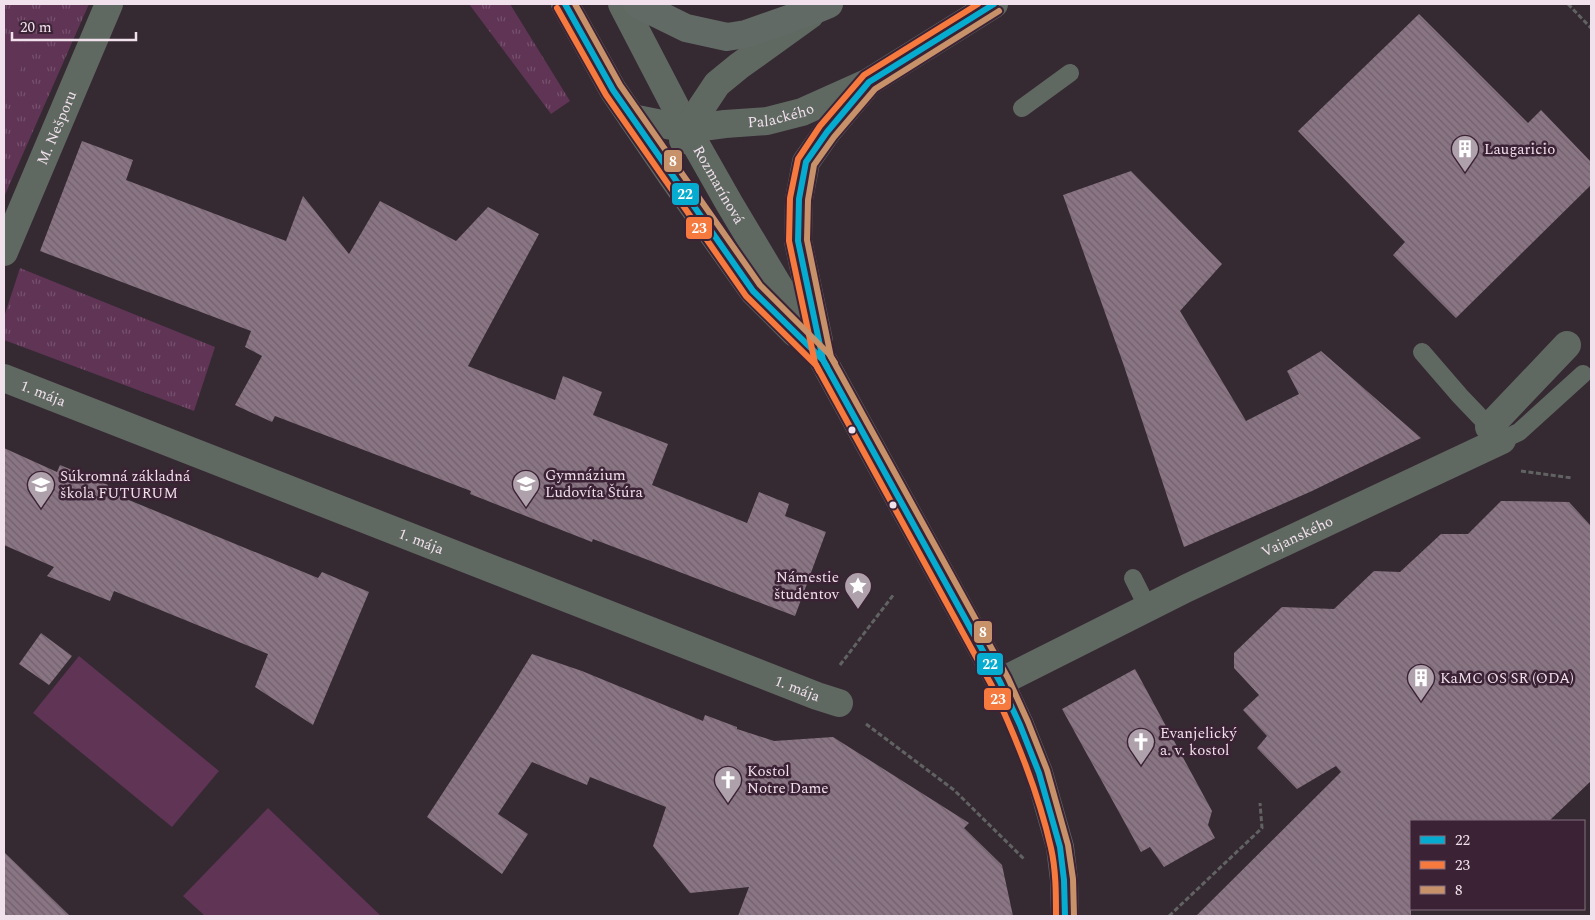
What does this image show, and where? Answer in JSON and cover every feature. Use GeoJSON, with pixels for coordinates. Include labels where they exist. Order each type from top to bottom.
{"type":"FeatureCollection","features":[{"type":"Feature","properties":{"kind":"main road"},"geometry":{"type":"LineString","coordinates":[[637,4],[686,28],[727,37],[746,34],[823,6]]}},
{"type":"Feature","properties":{"kind":"street","name":"M. Nešporu"},"geometry":{"type":"LineString","coordinates":[[4,252],[109,4]]}},
{"type":"Feature","properties":{"kind":"street","name":"Rozmarínová"},"geometry":{"type":"LineString","coordinates":[[565,4],[613,90],[671,176],[753,291],[823,360]]}},
{"type":"Feature","properties":{"kind":"street","name":"Rozmarínová"},"geometry":{"type":"LineString","coordinates":[[622,4],[687,129],[823,360],[1000,682],[1039,773],[1060,847],[1066,916]]}},
{"type":"Feature","properties":{"kind":"street","name":"Palackého"},"geometry":{"type":"LineString","coordinates":[[632,118],[687,129],[767,121],[802,112],[869,82],[994,4]]}},
{"type":"Feature","properties":{"kind":"street"},"geometry":{"type":"LineString","coordinates":[[671,176],[687,129],[717,84],[823,6]]}},
{"type":"Feature","properties":{"kind":"street","name":"Palackého"},"geometry":{"type":"LineString","coordinates":[[823,360],[798,241],[799,199],[806,162],[827,132],[869,82]]}},
{"type":"Feature","properties":{"kind":"street"},"geometry":{"type":"LineString","coordinates":[[1495,433],[1567,345]]}},
{"type":"Feature","properties":{"kind":"street","name":"1. mája"},"geometry":{"type":"LineString","coordinates":[[4,378],[828,700]]}},
{"type":"Feature","properties":{"kind":"street","name":"Vajanského"},"geometry":{"type":"LineString","coordinates":[[1000,682],[1495,433]]}},
{"type":"Feature","properties":{"kind":"lane"},"geometry":{"type":"LineString","coordinates":[[1022,108],[1070,73]]}},
{"type":"Feature","properties":{"kind":"lane"},"geometry":{"type":"LineString","coordinates":[[1422,352],[1495,433]]}},
{"type":"Feature","properties":{"kind":"lane","name":"Vajanského"},"geometry":{"type":"LineString","coordinates":[[1495,433],[1520,432],[1583,374]]}},
{"type":"Feature","properties":{"kind":"lane"},"geometry":{"type":"LineString","coordinates":[[1133,578],[1148,608]]}},
{"type":"Feature","properties":{"kind":"path"},"geometry":{"type":"LineString","coordinates":[[1568,4],[1591,28]]}},
{"type":"Feature","properties":{"kind":"path"},"geometry":{"type":"LineString","coordinates":[[1517,471],[1572,478]]}},
{"type":"Feature","properties":{"kind":"path"},"geometry":{"type":"LineString","coordinates":[[894,594],[828,700],[954,790],[1030,865]]}},
{"type":"Feature","properties":{"kind":"path"},"geometry":{"type":"LineString","coordinates":[[1169,916],[1262,828],[1260,803]]}},
{"type":"Feature","properties":{"kind":"green space"},"geometry":{"type":"Polygon","coordinates":[[[4,4],[89,4],[4,197],[4,4]]]}},
{"type":"Feature","properties":{"kind":"green space"},"geometry":{"type":"Polygon","coordinates":[[[469,4],[510,4],[570,101],[551,114],[469,4]]]}},
{"type":"Feature","properties":{"kind":"green space"},"geometry":{"type":"Polygon","coordinates":[[[4,34],[31,45],[4,107],[4,34]]]}},
{"type":"Feature","properties":{"kind":"green space"},"geometry":{"type":"Polygon","coordinates":[[[20,268],[215,347],[194,411],[4,340],[4,317],[20,268]]]}},
{"type":"Feature","properties":{"kind":"green space"},"geometry":{"type":"Polygon","coordinates":[[[79,656],[219,771],[172,827],[33,713],[79,656]]]}},
{"type":"Feature","properties":{"kind":"green space"},"geometry":{"type":"Polygon","coordinates":[[[268,808],[381,916],[205,916],[183,896],[268,808]]]}},
{"type":"Feature","properties":{"kind":"building","name":"Laugaricio"},"geometry":{"type":"Polygon","coordinates":[[[1419,14],[1528,123],[1541,110],[1591,162],[1591,185],[1456,318],[1393,255],[1405,242],[1298,131],[1419,14]]]}},
{"type":"Feature","properties":{"kind":"building"},"geometry":{"type":"Polygon","coordinates":[[[82,141],[133,160],[126,180],[286,241],[303,196],[349,254],[380,201],[456,241],[488,207],[539,234],[468,366],[555,400],[563,376],[602,392],[593,415],[668,444],[652,485],[747,523],[759,492],[789,504],[785,516],[826,532],[795,616],[593,539],[592,542],[470,494],[471,491],[275,416],[272,422],[235,405],[262,356],[245,347],[251,331],[40,251],[82,141]]]}},
{"type":"Feature","properties":{"kind":"building"},"geometry":{"type":"Polygon","coordinates":[[[1131,171],[1222,264],[1180,311],[1246,421],[1299,394],[1287,371],[1321,351],[1421,438],[1312,491],[1184,547],[1123,363],[1063,195],[1131,171]]]}},
{"type":"Feature","properties":{"kind":"building"},"geometry":{"type":"Polygon","coordinates":[[[4,448],[57,472],[60,465],[108,485],[107,491],[318,578],[322,572],[369,592],[313,725],[255,687],[268,654],[114,591],[110,601],[47,576],[54,567],[4,545],[4,448]]]}},
{"type":"Feature","properties":{"kind":"building","name":"KaMC OS SR (ODA)"},"geometry":{"type":"Polygon","coordinates":[[[1501,501],[1569,502],[1591,526],[1591,781],[1550,820],[1410,820],[1411,916],[1196,916],[1341,772],[1336,766],[1297,789],[1257,748],[1267,736],[1243,710],[1259,695],[1234,668],[1234,653],[1282,607],[1334,609],[1374,571],[1400,572],[1441,534],[1468,534],[1501,501]]]}},
{"type":"Feature","properties":{"kind":"building"},"geometry":{"type":"Polygon","coordinates":[[[41,633],[72,656],[49,685],[19,664],[41,633]]]}},
{"type":"Feature","properties":{"kind":"building"},"geometry":{"type":"Polygon","coordinates":[[[532,654],[582,671],[703,721],[705,715],[737,727],[737,729],[774,741],[833,737],[969,823],[964,828],[1002,865],[1013,916],[738,916],[749,887],[690,893],[653,846],[666,807],[590,777],[587,785],[532,762],[498,814],[528,834],[502,874],[427,817],[532,654]]]}},
{"type":"Feature","properties":{"kind":"building","name":"Evanjelický a. v. kostol"},"geometry":{"type":"Polygon","coordinates":[[[1135,669],[1212,811],[1208,825],[1215,838],[1164,867],[1150,847],[1141,852],[1062,709],[1135,669]]]}},
{"type":"Feature","properties":{"kind":"building"},"geometry":{"type":"Polygon","coordinates":[[[4,852],[34,881],[70,916],[4,916],[4,852]]]}},
{"type":"Feature","properties":{"kind":"transit line","name":"22"},"geometry":{"type":"LineString","coordinates":[[565,4],[613,90],[753,291],[823,360],[827,367]]}},
{"type":"Feature","properties":{"kind":"transit line","name":"8"},"geometry":{"type":"LineString","coordinates":[[575,4],[620,85],[760,285],[829,354],[835,363]]}},
{"type":"Feature","properties":{"kind":"transit line","name":"23"},"geometry":{"type":"LineString","coordinates":[[978,4],[864,75],[820,126],[798,159],[790,198],[789,241],[815,363],[992,686],[1018,745],[1040,806],[1053,856],[1056,916]]}},
{"type":"Feature","properties":{"kind":"transit line","name":"22"},"geometry":{"type":"LineString","coordinates":[[994,4],[869,82],[827,132],[806,162],[799,199],[798,241],[823,360],[1000,682],[1039,773],[1060,847],[1064,880],[1065,916]]}},
{"type":"Feature","properties":{"kind":"transit line","name":"23"},"geometry":{"type":"LineString","coordinates":[[557,8],[606,95],[746,296],[816,365],[819,371]]}},
{"type":"Feature","properties":{"kind":"transit line","name":"8"},"geometry":{"type":"LineString","coordinates":[[999,11],[875,89],[834,137],[814,165],[808,200],[807,240],[831,357],[1008,678],[1047,770],[1068,845],[1073,879],[1074,916]]}},
{"type":"Feature","properties":{"kind":"place","name":"Laugaricio"},"geometry":{"type":"Point","coordinates":[1465,173]}},
{"type":"Feature","properties":{"kind":"place","name":"Gymnázium Ľudovíta Štúra"},"geometry":{"type":"Point","coordinates":[526,508]}},
{"type":"Feature","properties":{"kind":"place","name":"Súkromná základná škola FUTURUM"},"geometry":{"type":"Point","coordinates":[41,509]}},
{"type":"Feature","properties":{"kind":"place","name":"Námestie študentov"},"geometry":{"type":"Point","coordinates":[858,610]}},
{"type":"Feature","properties":{"kind":"place","name":"KaMC OS SR (ODA)"},"geometry":{"type":"Point","coordinates":[1421,702]}},
{"type":"Feature","properties":{"kind":"place","name":"Evanjelický a. v. kostol"},"geometry":{"type":"Point","coordinates":[1141,766]}},
{"type":"Feature","properties":{"kind":"place","name":"Kostol Notre Dame"},"geometry":{"type":"Point","coordinates":[728,804]}}]}
